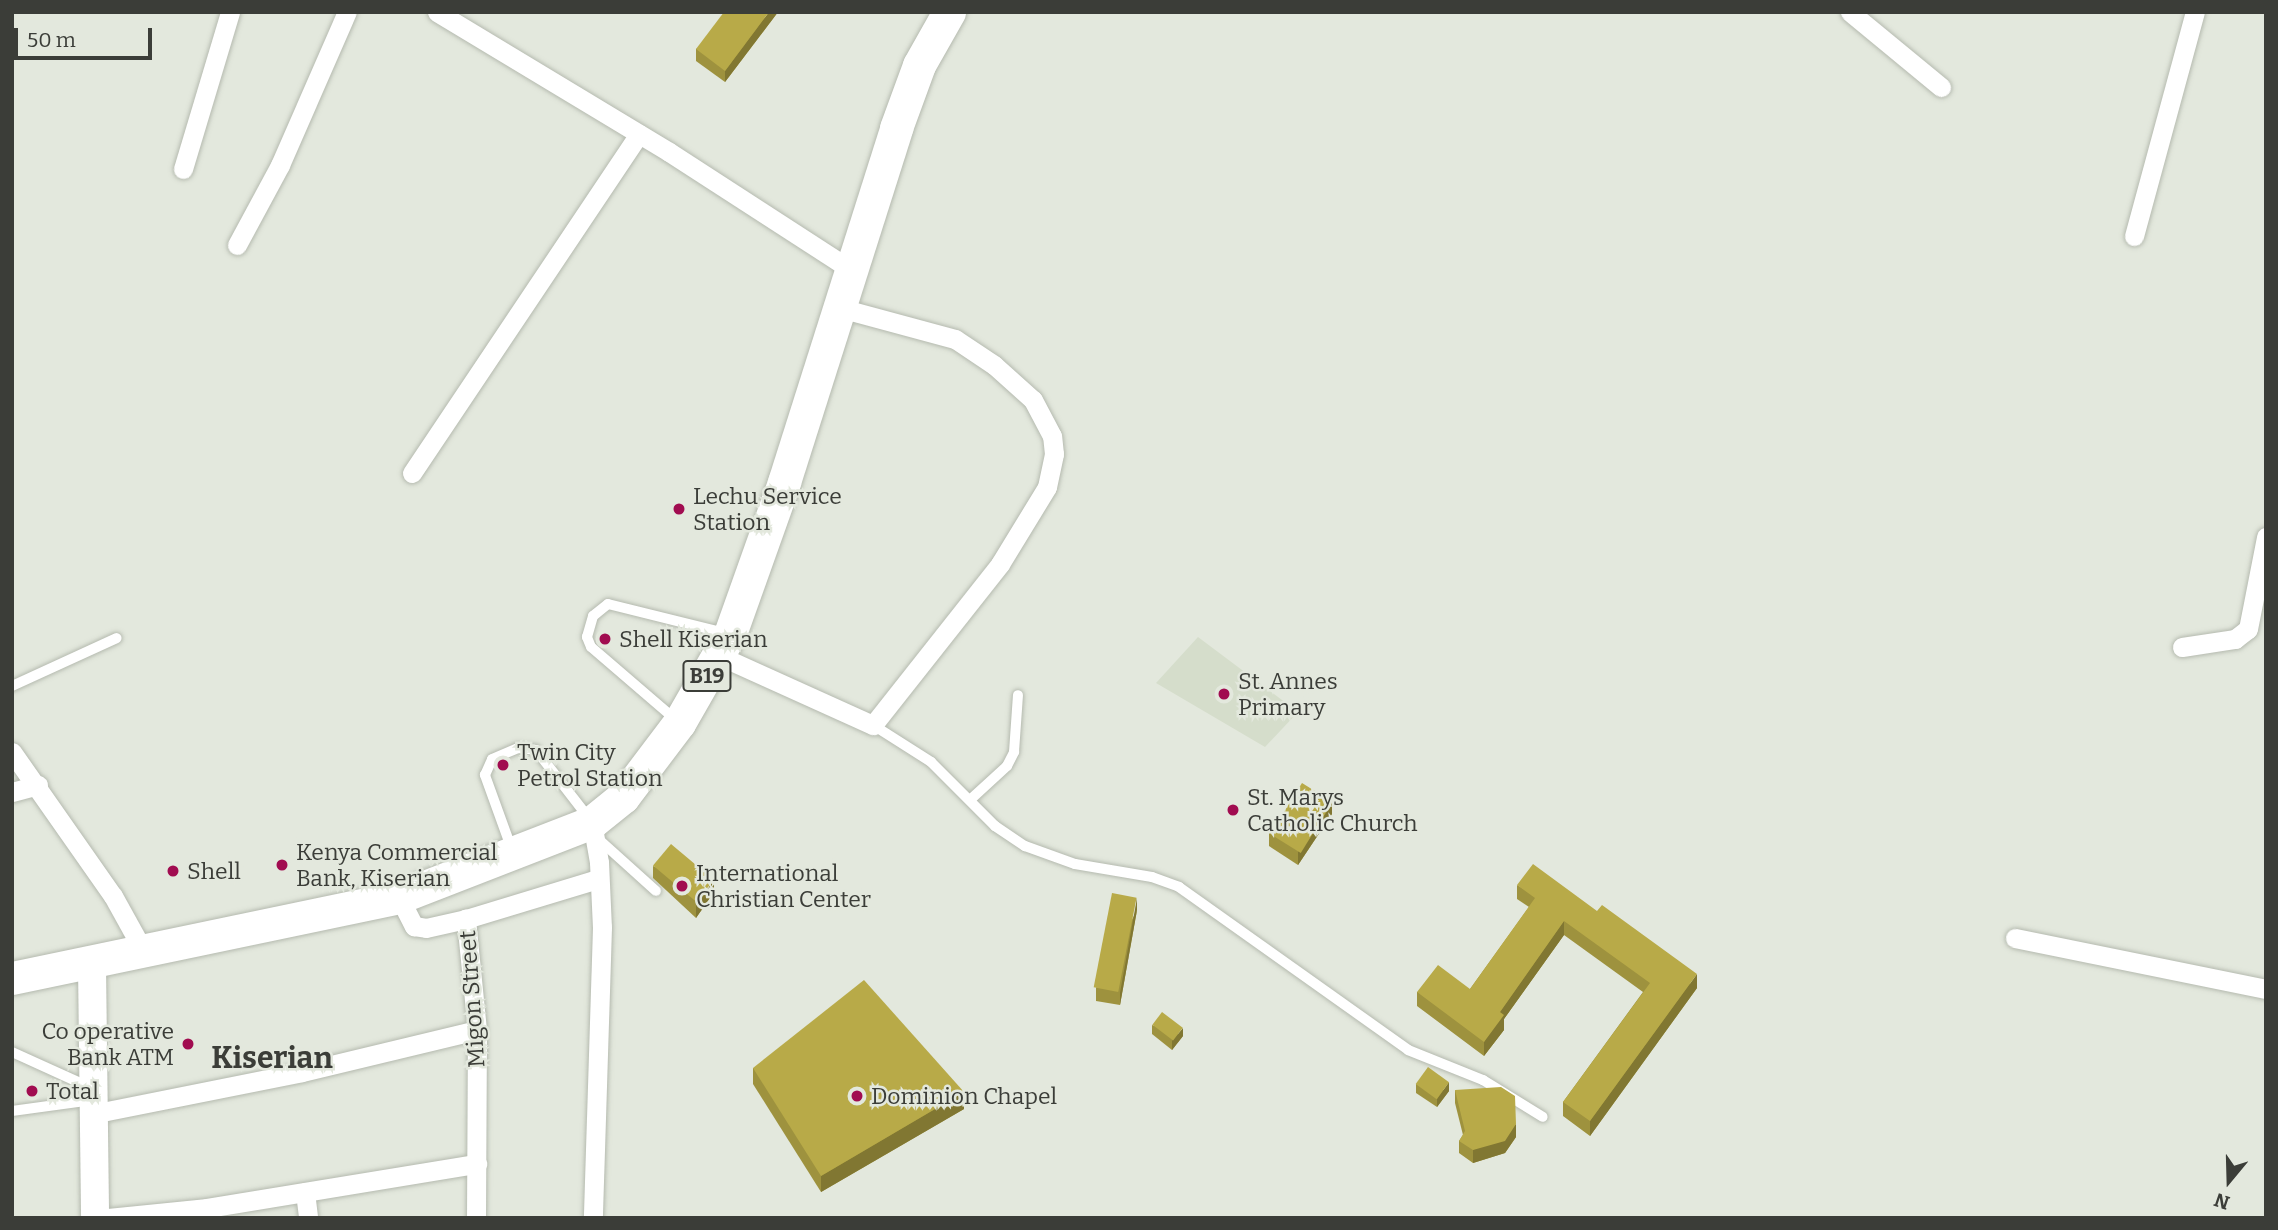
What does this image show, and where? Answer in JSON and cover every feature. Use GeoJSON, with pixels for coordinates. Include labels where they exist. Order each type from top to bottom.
{"type":"FeatureCollection","features":[{"type":"Feature","properties":{"kind":"highway","name":"B19"},"geometry":{"type":"LineString","coordinates":[[12,978],[92,965],[144,951],[399,897],[514,854],[593,829],[644,774],[679,723],[725,645],[853,271],[919,65],[949,12]]}},
{"type":"Feature","properties":{"kind":"main road"},"geometry":{"type":"LineString","coordinates":[[92,965],[95,1218]]}},
{"type":"Feature","properties":{"kind":"street"},"geometry":{"type":"LineString","coordinates":[[183,169],[230,12]]}},
{"type":"Feature","properties":{"kind":"street"},"geometry":{"type":"LineString","coordinates":[[237,245],[281,165],[347,12]]}},
{"type":"Feature","properties":{"kind":"street"},"geometry":{"type":"LineString","coordinates":[[437,12],[639,134],[853,271]]}},
{"type":"Feature","properties":{"kind":"street"},"geometry":{"type":"LineString","coordinates":[[1850,12],[1941,87]]}},
{"type":"Feature","properties":{"kind":"street"},"geometry":{"type":"LineString","coordinates":[[2134,236],[2195,12]]}},
{"type":"Feature","properties":{"kind":"street"},"geometry":{"type":"LineString","coordinates":[[412,473],[639,134]]}},
{"type":"Feature","properties":{"kind":"street"},"geometry":{"type":"LineString","coordinates":[[725,645],[873,725],[1000,564],[1042,497],[1054,454],[1052,436],[1033,400],[994,365],[955,339],[840,308]]}},
{"type":"Feature","properties":{"kind":"street"},"geometry":{"type":"LineString","coordinates":[[2182,647],[2235,639],[2248,629],[2266,537]]}},
{"type":"Feature","properties":{"kind":"street"},"geometry":{"type":"LineString","coordinates":[[12,752],[38,785],[113,896],[144,951]]}},
{"type":"Feature","properties":{"kind":"street"},"geometry":{"type":"LineString","coordinates":[[12,792],[38,785]]}},
{"type":"Feature","properties":{"kind":"street"},"geometry":{"type":"LineString","coordinates":[[593,829],[602,927],[593,1218]]}},
{"type":"Feature","properties":{"kind":"street","name":"Migon Street"},"geometry":{"type":"LineString","coordinates":[[476,1218],[477,1030],[466,919],[598,879]]}},
{"type":"Feature","properties":{"kind":"street"},"geometry":{"type":"LineString","coordinates":[[399,897],[414,926],[426,928],[466,919]]}},
{"type":"Feature","properties":{"kind":"street"},"geometry":{"type":"LineString","coordinates":[[2015,938],[2266,989]]}},
{"type":"Feature","properties":{"kind":"street"},"geometry":{"type":"LineString","coordinates":[[93,1101],[302,1072],[477,1030]]}},
{"type":"Feature","properties":{"kind":"street"},"geometry":{"type":"LineString","coordinates":[[108,1218],[208,1213],[305,1192],[477,1164]]}},
{"type":"Feature","properties":{"kind":"street"},"geometry":{"type":"LineString","coordinates":[[305,1192],[308,1218]]}},
{"type":"Feature","properties":{"kind":"lane"},"geometry":{"type":"LineString","coordinates":[[679,723],[591,647],[587,637],[593,616],[599,607],[608,604],[725,645]]}},
{"type":"Feature","properties":{"kind":"lane"},"geometry":{"type":"LineString","coordinates":[[12,686],[117,638]]}},
{"type":"Feature","properties":{"kind":"lane"},"geometry":{"type":"LineString","coordinates":[[971,799],[999,775],[1014,752],[1018,695]]}},
{"type":"Feature","properties":{"kind":"lane"},"geometry":{"type":"LineString","coordinates":[[873,725],[931,762],[971,799],[995,826],[1025,846],[1075,864],[1152,877],[1179,887],[1408,1050],[1483,1080],[1543,1117]]}},
{"type":"Feature","properties":{"kind":"lane"},"geometry":{"type":"LineString","coordinates":[[514,854],[485,775],[492,759],[518,748],[536,750],[593,829],[656,891]]}},
{"type":"Feature","properties":{"kind":"lane"},"geometry":{"type":"LineString","coordinates":[[12,1052],[93,1101]]}},
{"type":"Feature","properties":{"kind":"lane"},"geometry":{"type":"LineString","coordinates":[[12,1111],[93,1101]]}},
{"type":"Feature","properties":{"kind":"shaded area","name":"St. Annes Primary"},"geometry":{"type":"Polygon","coordinates":[[[1198,637],[1298,712],[1265,747],[1156,683],[1198,637]]]}},
{"type":"Feature","properties":{"kind":"building"},"geometry":{"type":"Polygon","coordinates":[[[724,12],[769,12],[725,71],[696,49],[724,12]]]}},
{"type":"Feature","properties":{"kind":"building"},"geometry":{"type":"Polygon","coordinates":[[[1302,783],[1333,802],[1301,853],[1270,834],[1302,783]]]}},
{"type":"Feature","properties":{"kind":"building"},"geometry":{"type":"Polygon","coordinates":[[[671,844],[714,880],[696,901],[653,865],[671,844]]]}},
{"type":"Feature","properties":{"kind":"building"},"geometry":{"type":"Polygon","coordinates":[[[1533,864],[1597,911],[1602,905],[1697,974],[1590,1121],[1563,1102],[1650,983],[1564,921],[1500,1012],[1504,1015],[1484,1042],[1417,992],[1438,965],[1470,989],[1535,898],[1517,885],[1533,864]]]}},
{"type":"Feature","properties":{"kind":"building"},"geometry":{"type":"Polygon","coordinates":[[[1112,893],[1137,898],[1118,992],[1094,987],[1112,893]]]}},
{"type":"Feature","properties":{"kind":"building","name":"Dominion Chapel"},"geometry":{"type":"Polygon","coordinates":[[[864,980],[964,1092],[821,1176],[753,1068],[864,980]]]}},
{"type":"Feature","properties":{"kind":"building"},"geometry":{"type":"Polygon","coordinates":[[[1162,1012],[1183,1028],[1173,1040],[1152,1025],[1162,1012]]]}},
{"type":"Feature","properties":{"kind":"building"},"geometry":{"type":"Polygon","coordinates":[[[1428,1067],[1449,1082],[1437,1099],[1416,1084],[1428,1067]]]}},
{"type":"Feature","properties":{"kind":"building"},"geometry":{"type":"Polygon","coordinates":[[[1501,1087],[1515,1096],[1516,1124],[1505,1141],[1473,1150],[1459,1141],[1465,1131],[1455,1090],[1501,1087]]]}},
{"type":"Feature","properties":{"kind":"place","name":"Lechu Service Station"},"geometry":{"type":"Point","coordinates":[679,509]}},
{"type":"Feature","properties":{"kind":"place","name":"Shell Kiserian"},"geometry":{"type":"Point","coordinates":[605,639]}},
{"type":"Feature","properties":{"kind":"place","name":"St. Annes Primary"},"geometry":{"type":"Point","coordinates":[1224,694]}},
{"type":"Feature","properties":{"kind":"place","name":"Twin City Petrol Station"},"geometry":{"type":"Point","coordinates":[503,765]}},
{"type":"Feature","properties":{"kind":"place","name":"St. Marys Catholic Church"},"geometry":{"type":"Point","coordinates":[1233,810]}},
{"type":"Feature","properties":{"kind":"place","name":"Kenya Commercial Bank, Kiserian"},"geometry":{"type":"Point","coordinates":[282,865]}},
{"type":"Feature","properties":{"kind":"place","name":"Shell"},"geometry":{"type":"Point","coordinates":[173,871]}},
{"type":"Feature","properties":{"kind":"place","name":"International Christian Center"},"geometry":{"type":"Point","coordinates":[682,886]}},
{"type":"Feature","properties":{"kind":"place","name":"Co operative Bank ATM"},"geometry":{"type":"Point","coordinates":[188,1044]}},
{"type":"Feature","properties":{"kind":"place","name":"Total"},"geometry":{"type":"Point","coordinates":[32,1091]}},
{"type":"Feature","properties":{"kind":"place","name":"Dominion Chapel"},"geometry":{"type":"Point","coordinates":[857,1096]}},
{"type":"Feature","properties":{"kind":"district","name":"Kiserian"},"geometry":{"type":"Point","coordinates":[272,1058]}}]}
